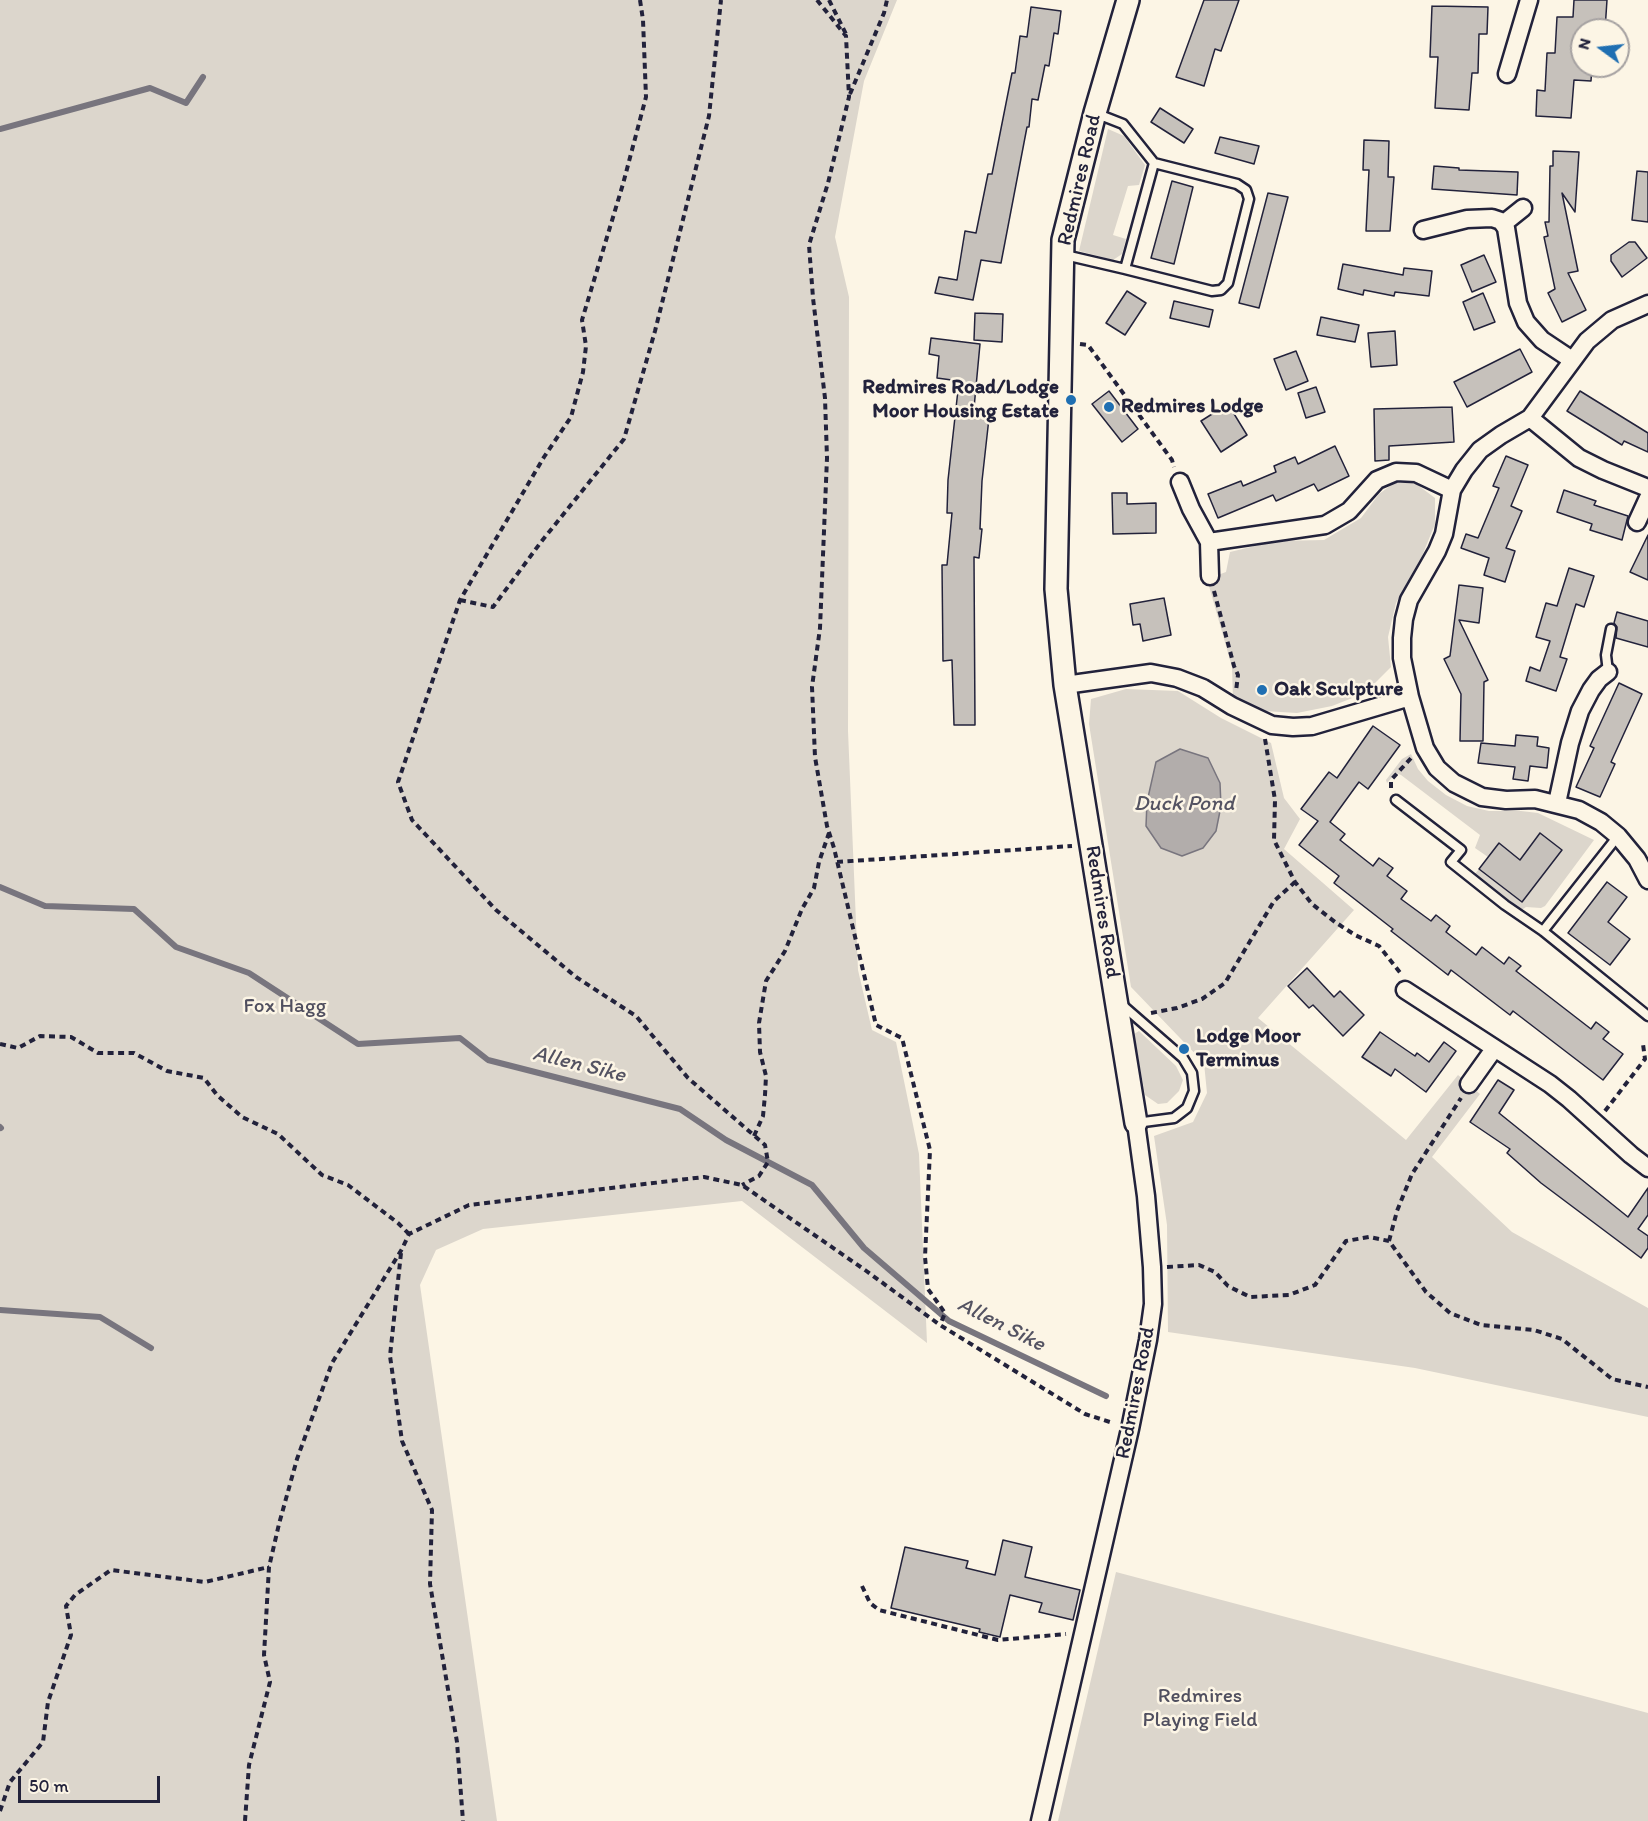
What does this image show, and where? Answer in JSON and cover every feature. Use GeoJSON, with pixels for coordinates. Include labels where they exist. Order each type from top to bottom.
{"type":"FeatureCollection","features":[{"type":"Feature","properties":{"kind":"street","name":"Redmires Road"},"geometry":{"type":"LineString","coordinates":[[1040,1821],[1130,1429],[1148,1340],[1152,1304],[1152,1267],[1146,1196],[1124,1006],[1090,844],[1065,686],[1056,589],[1062,255],[1067,221],[1128,0]]}},
{"type":"Feature","properties":{"kind":"street"},"geometry":{"type":"LineString","coordinates":[[1507,74],[1529,0]]}},
{"type":"Feature","properties":{"kind":"street"},"geometry":{"type":"LineString","coordinates":[[1503,224],[1523,208]]}},
{"type":"Feature","properties":{"kind":"street"},"geometry":{"type":"LineString","coordinates":[[1423,230],[1467,219],[1492,218],[1503,224],[1506,228],[1518,303],[1526,322],[1542,340],[1572,360]]}},
{"type":"Feature","properties":{"kind":"street"},"geometry":{"type":"LineString","coordinates":[[1648,304],[1612,320],[1587,341],[1530,418],[1480,450],[1452,489],[1444,534],[1425,574],[1409,600],[1404,619],[1402,658],[1410,697],[1425,748],[1437,768],[1454,783],[1482,798],[1535,799],[1579,810],[1601,822],[1618,836],[1636,859],[1648,880]]}},
{"type":"Feature","properties":{"kind":"street"},"geometry":{"type":"LineString","coordinates":[[1530,418],[1579,458],[1648,488]]}},
{"type":"Feature","properties":{"kind":"street"},"geometry":{"type":"LineString","coordinates":[[1209,542],[1325,525],[1349,511],[1377,480],[1396,472],[1416,472],[1452,489]]}},
{"type":"Feature","properties":{"kind":"street"},"geometry":{"type":"LineString","coordinates":[[1180,482],[1191,509],[1209,542],[1210,576]]}},
{"type":"Feature","properties":{"kind":"street"},"geometry":{"type":"LineString","coordinates":[[1637,522],[1648,498]]}},
{"type":"Feature","properties":{"kind":"street"},"geometry":{"type":"LineString","coordinates":[[1557,803],[1570,742],[1580,711],[1591,690],[1608,672]]}},
{"type":"Feature","properties":{"kind":"street"},"geometry":{"type":"LineString","coordinates":[[1065,686],[1151,674],[1177,678],[1203,688],[1262,721],[1272,725],[1293,727],[1312,726],[1410,697]]}},
{"type":"Feature","properties":{"kind":"street"},"geometry":{"type":"LineString","coordinates":[[1405,990],[1550,1084],[1648,1168]]}},
{"type":"Feature","properties":{"kind":"street"},"geometry":{"type":"LineString","coordinates":[[1469,1084],[1494,1049]]}},
{"type":"Feature","properties":{"kind":"lane"},"geometry":{"type":"LineString","coordinates":[[1062,255],[1125,268],[1212,291],[1221,290],[1228,283],[1249,199],[1246,190],[1237,184],[1154,163],[1123,124],[1095,113]]}},
{"type":"Feature","properties":{"kind":"lane"},"geometry":{"type":"LineString","coordinates":[[1125,268],[1154,163]]}},
{"type":"Feature","properties":{"kind":"lane"},"geometry":{"type":"LineString","coordinates":[[1608,672],[1606,655],[1611,629]]}},
{"type":"Feature","properties":{"kind":"lane"},"geometry":{"type":"LineString","coordinates":[[1396,800],[1461,850],[1451,862],[1543,932],[1648,1017]]}},
{"type":"Feature","properties":{"kind":"lane"},"geometry":{"type":"LineString","coordinates":[[1543,932],[1618,836]]}},
{"type":"Feature","properties":{"kind":"lane"},"geometry":{"type":"LineString","coordinates":[[1124,1006],[1184,1058],[1192,1073],[1194,1091],[1187,1108],[1174,1118],[1136,1123]]}},
{"type":"Feature","properties":{"kind":"path"},"geometry":{"type":"LineString","coordinates":[[640,0],[646,97],[623,184],[582,320],[586,346],[583,372],[571,417],[544,457],[460,600],[398,782],[412,820],[496,910],[576,977],[636,1016],[688,1078],[765,1145],[768,1162],[759,1176],[742,1185]]}},
{"type":"Feature","properties":{"kind":"path"},"geometry":{"type":"LineString","coordinates":[[460,600],[493,607],[541,542],[624,439],[655,330],[709,117],[721,0]]}},
{"type":"Feature","properties":{"kind":"path"},"geometry":{"type":"LineString","coordinates":[[818,0],[846,36]]}},
{"type":"Feature","properties":{"kind":"path"},"geometry":{"type":"LineString","coordinates":[[829,0],[845,30],[849,97]]}},
{"type":"Feature","properties":{"kind":"path"},"geometry":{"type":"LineString","coordinates":[[887,0],[884,13],[849,97],[828,183],[809,245],[825,398],[827,458],[820,627],[812,687],[815,757],[829,832],[876,1024],[902,1038],[930,1150],[925,1257],[928,1289],[945,1313],[940,1325]]}},
{"type":"Feature","properties":{"kind":"path"},"geometry":{"type":"LineString","coordinates":[[1060,340],[1088,345],[1172,460],[1180,482]]}},
{"type":"Feature","properties":{"kind":"path"},"geometry":{"type":"LineString","coordinates":[[1210,576],[1234,666],[1239,675],[1232,706]]}},
{"type":"Feature","properties":{"kind":"path"},"geometry":{"type":"LineString","coordinates":[[1262,721],[1275,800],[1274,840],[1295,882],[1312,904],[1327,916],[1356,935],[1379,946],[1402,974],[1405,990]]}},
{"type":"Feature","properties":{"kind":"path"},"geometry":{"type":"LineString","coordinates":[[1396,800],[1391,790],[1391,780],[1409,758],[1425,748]]}},
{"type":"Feature","properties":{"kind":"path"},"geometry":{"type":"LineString","coordinates":[[754,1136],[763,1116],[765,1095],[766,1076],[760,1052],[759,1023],[766,981],[785,951],[802,909],[814,888],[819,861],[829,832]]}},
{"type":"Feature","properties":{"kind":"path"},"geometry":{"type":"LineString","coordinates":[[837,862],[1090,844]]}},
{"type":"Feature","properties":{"kind":"path"},"geometry":{"type":"LineString","coordinates":[[1124,1006],[1158,1013],[1202,999],[1225,983],[1274,901],[1295,882]]}},
{"type":"Feature","properties":{"kind":"path"},"geometry":{"type":"LineString","coordinates":[[0,1044],[18,1048],[40,1036],[71,1037],[98,1053],[134,1053],[167,1071],[204,1078],[217,1095],[242,1117],[278,1134],[322,1175],[348,1185],[409,1234]]}},
{"type":"Feature","properties":{"kind":"path"},"geometry":{"type":"LineString","coordinates":[[1596,1123],[1645,1059],[1643,1044]]}},
{"type":"Feature","properties":{"kind":"path"},"geometry":{"type":"LineString","coordinates":[[1389,1242],[1397,1211],[1412,1174],[1469,1084]]}},
{"type":"Feature","properties":{"kind":"path"},"geometry":{"type":"LineString","coordinates":[[245,1821],[249,1765],[270,1682],[264,1654],[269,1567],[297,1459],[332,1363],[409,1234],[469,1205],[704,1177],[742,1185],[940,1325],[1085,1414],[1130,1429]]}},
{"type":"Feature","properties":{"kind":"path"},"geometry":{"type":"LineString","coordinates":[[1152,1267],[1199,1265],[1215,1272],[1228,1286],[1250,1297],[1289,1295],[1315,1285],[1346,1241],[1370,1237],[1389,1242],[1426,1292],[1450,1313],[1481,1325],[1534,1330],[1562,1339],[1612,1379],[1648,1387]]}},
{"type":"Feature","properties":{"kind":"path"},"geometry":{"type":"LineString","coordinates":[[402,1249],[390,1356],[402,1441],[432,1510],[430,1584],[457,1742],[463,1821]]}},
{"type":"Feature","properties":{"kind":"path"},"geometry":{"type":"LineString","coordinates":[[0,1811],[10,1782],[43,1742],[48,1702],[71,1635],[66,1606],[75,1595],[111,1570],[205,1582],[269,1567]]}},
{"type":"Feature","properties":{"kind":"path"},"geometry":{"type":"LineString","coordinates":[[862,1586],[870,1603],[879,1611],[998,1640],[1059,1633],[1083,1635]]}},
{"type":"Feature","properties":{"kind":"green space","name":"Fox Hagg"},"geometry":{"type":"Polygon","coordinates":[[[0,0],[897,0],[864,81],[835,237],[849,297],[848,731],[858,970],[872,1030],[896,1042],[919,1154],[927,1343],[742,1201],[483,1229],[436,1250],[420,1285],[497,1821],[0,1821],[0,0]]]}},
{"type":"Feature","properties":{"kind":"green space"},"geometry":{"type":"Polygon","coordinates":[[[1108,129],[1124,136],[1145,165],[1139,185],[1128,186],[1113,235],[1126,239],[1122,254],[1113,260],[1079,251],[1108,129]]]}},
{"type":"Feature","properties":{"kind":"green space"},"geometry":{"type":"Polygon","coordinates":[[[1394,483],[1415,483],[1435,498],[1435,524],[1422,556],[1396,603],[1388,637],[1391,667],[1365,693],[1332,706],[1297,713],[1264,711],[1233,700],[1232,667],[1207,579],[1226,572],[1230,552],[1276,541],[1324,540],[1361,518],[1379,494],[1394,483]]]}},
{"type":"Feature","properties":{"kind":"green space"},"geometry":{"type":"Polygon","coordinates":[[[1126,689],[1178,691],[1221,718],[1271,743],[1284,798],[1300,819],[1284,849],[1354,910],[1258,1018],[1406,1140],[1458,1075],[1480,1094],[1432,1157],[1512,1232],[1648,1308],[1648,1417],[1415,1368],[1168,1332],[1167,1225],[1154,1136],[1193,1122],[1207,1093],[1204,1063],[1131,987],[1089,724],[1091,699],[1126,689]]]}},
{"type":"Feature","properties":{"kind":"green space"},"geometry":{"type":"Polygon","coordinates":[[[1411,754],[1418,769],[1428,781],[1446,795],[1467,806],[1489,811],[1538,813],[1594,840],[1545,906],[1526,907],[1520,911],[1474,875],[1479,869],[1522,902],[1562,850],[1540,834],[1520,860],[1499,843],[1488,857],[1475,848],[1480,835],[1401,775],[1396,773],[1387,783],[1386,780],[1402,759],[1411,754]]]}},
{"type":"Feature","properties":{"kind":"green space"},"geometry":{"type":"Polygon","coordinates":[[[1139,1031],[1176,1066],[1183,1080],[1179,1091],[1167,1103],[1158,1104],[1145,1095],[1134,1034],[1139,1031]]]}},
{"type":"Feature","properties":{"kind":"green space","name":"Redmires Playing Field"},"geometry":{"type":"Polygon","coordinates":[[[1116,1572],[1648,1713],[1648,1821],[1058,1821],[1116,1572]]]}},
{"type":"Feature","properties":{"kind":"water","name":"Duck Pond"},"geometry":{"type":"Polygon","coordinates":[[[1180,749],[1208,758],[1220,783],[1221,806],[1216,831],[1203,848],[1182,856],[1161,848],[1146,826],[1147,802],[1156,762],[1180,749]]]}},
{"type":"Feature","properties":{"kind":"building"},"geometry":{"type":"Polygon","coordinates":[[[1204,0],[1239,0],[1221,51],[1215,49],[1204,86],[1176,77],[1204,0]]]}},
{"type":"Feature","properties":{"kind":"building"},"geometry":{"type":"Polygon","coordinates":[[[1574,0],[1607,0],[1606,18],[1570,18],[1570,78],[1591,78],[1591,81],[1574,80],[1571,118],[1536,116],[1537,90],[1545,91],[1547,53],[1555,53],[1557,17],[1573,17],[1574,0]]]}},
{"type":"Feature","properties":{"kind":"building"},"geometry":{"type":"Polygon","coordinates":[[[1432,6],[1488,7],[1487,34],[1479,34],[1478,73],[1472,73],[1469,110],[1435,108],[1438,57],[1430,57],[1432,6]]]}},
{"type":"Feature","properties":{"kind":"building"},"geometry":{"type":"Polygon","coordinates":[[[1031,7],[1061,11],[1058,34],[1054,33],[1049,66],[1045,65],[1038,100],[1032,99],[1029,127],[1027,127],[1001,263],[981,260],[973,300],[935,293],[939,277],[957,280],[965,231],[976,233],[988,174],[992,174],[1012,73],[1015,73],[1020,36],[1027,37],[1031,7]]]}},
{"type":"Feature","properties":{"kind":"building"},"geometry":{"type":"Polygon","coordinates":[[[1160,108],[1193,129],[1184,143],[1151,122],[1160,108]]]}},
{"type":"Feature","properties":{"kind":"building"},"geometry":{"type":"Polygon","coordinates":[[[1220,137],[1259,146],[1254,164],[1215,153],[1220,137]]]}},
{"type":"Feature","properties":{"kind":"building"},"geometry":{"type":"Polygon","coordinates":[[[1364,140],[1389,141],[1388,177],[1394,177],[1390,231],[1366,231],[1369,170],[1363,170],[1364,140]]]}},
{"type":"Feature","properties":{"kind":"building"},"geometry":{"type":"Polygon","coordinates":[[[1553,151],[1579,152],[1575,212],[1562,193],[1578,271],[1568,273],[1586,310],[1562,322],[1548,293],[1555,289],[1544,237],[1548,236],[1545,222],[1549,222],[1550,166],[1553,166],[1553,151]]]}},
{"type":"Feature","properties":{"kind":"building"},"geometry":{"type":"Polygon","coordinates":[[[1434,166],[1459,168],[1459,170],[1518,172],[1517,195],[1432,189],[1434,166]]]}},
{"type":"Feature","properties":{"kind":"building"},"geometry":{"type":"Polygon","coordinates":[[[1637,171],[1648,172],[1648,222],[1632,220],[1637,171]]]}},
{"type":"Feature","properties":{"kind":"building"},"geometry":{"type":"Polygon","coordinates":[[[1172,181],[1193,187],[1174,264],[1151,258],[1172,181]]]}},
{"type":"Feature","properties":{"kind":"building"},"geometry":{"type":"Polygon","coordinates":[[[1268,193],[1288,197],[1259,308],[1239,303],[1268,193]]]}},
{"type":"Feature","properties":{"kind":"building"},"geometry":{"type":"Polygon","coordinates":[[[1629,242],[1635,242],[1647,258],[1622,277],[1611,261],[1611,255],[1629,242]]]}},
{"type":"Feature","properties":{"kind":"building"},"geometry":{"type":"Polygon","coordinates":[[[1484,255],[1496,282],[1472,292],[1461,265],[1484,255]]]}},
{"type":"Feature","properties":{"kind":"building"},"geometry":{"type":"Polygon","coordinates":[[[1343,264],[1403,275],[1404,268],[1432,271],[1429,296],[1395,292],[1394,296],[1364,290],[1363,295],[1338,289],[1343,264]]]}},
{"type":"Feature","properties":{"kind":"building"},"geometry":{"type":"Polygon","coordinates":[[[1127,291],[1146,303],[1125,335],[1106,323],[1127,291]]]}},
{"type":"Feature","properties":{"kind":"building"},"geometry":{"type":"Polygon","coordinates":[[[1483,293],[1495,322],[1474,330],[1463,302],[1483,293]]]}},
{"type":"Feature","properties":{"kind":"building"},"geometry":{"type":"Polygon","coordinates":[[[1174,301],[1213,310],[1209,327],[1170,318],[1174,301]]]}},
{"type":"Feature","properties":{"kind":"building"},"geometry":{"type":"Polygon","coordinates":[[[975,313],[1003,314],[1002,342],[974,340],[975,313]]]}},
{"type":"Feature","properties":{"kind":"building"},"geometry":{"type":"Polygon","coordinates":[[[1321,317],[1359,325],[1355,342],[1317,335],[1321,317]]]}},
{"type":"Feature","properties":{"kind":"building"},"geometry":{"type":"Polygon","coordinates":[[[1395,331],[1397,365],[1371,367],[1368,333],[1395,331]]]}},
{"type":"Feature","properties":{"kind":"building"},"geometry":{"type":"Polygon","coordinates":[[[931,338],[980,344],[974,408],[990,409],[982,481],[980,529],[982,529],[979,558],[974,557],[975,725],[954,725],[952,660],[943,661],[942,565],[947,565],[952,513],[947,513],[948,480],[959,381],[937,378],[939,356],[929,354],[931,338]]]}},
{"type":"Feature","properties":{"kind":"building"},"geometry":{"type":"Polygon","coordinates":[[[1520,349],[1532,372],[1467,407],[1454,382],[1520,349]]]}},
{"type":"Feature","properties":{"kind":"building"},"geometry":{"type":"Polygon","coordinates":[[[1296,351],[1308,381],[1286,390],[1274,359],[1296,351]]]}},
{"type":"Feature","properties":{"kind":"building"},"geometry":{"type":"Polygon","coordinates":[[[1316,387],[1325,412],[1306,418],[1298,393],[1316,387]]]}},
{"type":"Feature","properties":{"kind":"building"},"geometry":{"type":"Polygon","coordinates":[[[1109,391],[1138,429],[1122,442],[1092,404],[1109,391]]]}},
{"type":"Feature","properties":{"kind":"building"},"geometry":{"type":"Polygon","coordinates":[[[1580,391],[1648,433],[1648,452],[1624,441],[1622,445],[1567,411],[1580,391]]]}},
{"type":"Feature","properties":{"kind":"building"},"geometry":{"type":"Polygon","coordinates":[[[1228,404],[1247,435],[1221,452],[1201,421],[1228,404]]]}},
{"type":"Feature","properties":{"kind":"building"},"geometry":{"type":"Polygon","coordinates":[[[1452,407],[1454,442],[1389,446],[1389,460],[1375,461],[1374,409],[1452,407]]]}},
{"type":"Feature","properties":{"kind":"building"},"geometry":{"type":"Polygon","coordinates":[[[1335,446],[1349,476],[1318,491],[1314,484],[1276,501],[1273,495],[1218,518],[1208,494],[1241,481],[1243,486],[1276,472],[1274,466],[1295,457],[1298,464],[1335,446]]]}},
{"type":"Feature","properties":{"kind":"building"},"geometry":{"type":"Polygon","coordinates":[[[1506,456],[1528,465],[1511,506],[1522,511],[1506,548],[1515,551],[1505,582],[1484,575],[1489,558],[1461,548],[1466,534],[1478,538],[1499,488],[1493,486],[1506,456]]]}},
{"type":"Feature","properties":{"kind":"building"},"geometry":{"type":"Polygon","coordinates":[[[1564,490],[1596,501],[1594,505],[1628,516],[1622,540],[1590,530],[1592,524],[1557,512],[1564,490]]]}},
{"type":"Feature","properties":{"kind":"building"},"geometry":{"type":"Polygon","coordinates":[[[1112,493],[1127,493],[1127,504],[1156,503],[1156,533],[1113,534],[1112,493]]]}},
{"type":"Feature","properties":{"kind":"building"},"geometry":{"type":"Polygon","coordinates":[[[1648,535],[1648,580],[1630,572],[1648,535]]]}},
{"type":"Feature","properties":{"kind":"building"},"geometry":{"type":"Polygon","coordinates":[[[1569,568],[1594,576],[1584,607],[1576,604],[1560,657],[1567,659],[1556,691],[1526,681],[1530,667],[1540,671],[1550,641],[1536,637],[1546,603],[1557,606],[1569,568]]]}},
{"type":"Feature","properties":{"kind":"building"},"geometry":{"type":"Polygon","coordinates":[[[1459,585],[1483,588],[1479,623],[1459,620],[1488,680],[1484,682],[1483,741],[1460,741],[1461,694],[1444,659],[1450,656],[1459,585]]]}},
{"type":"Feature","properties":{"kind":"building"},"geometry":{"type":"Polygon","coordinates":[[[1164,598],[1171,635],[1143,641],[1140,624],[1133,625],[1130,604],[1164,598]]]}},
{"type":"Feature","properties":{"kind":"building"},"geometry":{"type":"Polygon","coordinates":[[[1617,612],[1648,621],[1648,647],[1616,638],[1617,627],[1614,623],[1617,612]]]}},
{"type":"Feature","properties":{"kind":"building"},"geometry":{"type":"Polygon","coordinates":[[[1619,683],[1642,694],[1611,762],[1615,764],[1600,797],[1576,787],[1594,748],[1590,746],[1619,683]]]}},
{"type":"Feature","properties":{"kind":"building"},"geometry":{"type":"Polygon","coordinates":[[[1373,726],[1400,745],[1368,789],[1359,782],[1330,822],[1345,834],[1340,840],[1373,866],[1379,858],[1393,868],[1387,876],[1407,891],[1401,899],[1431,921],[1436,915],[1450,926],[1446,932],[1476,955],[1482,947],[1504,964],[1509,957],[1521,966],[1516,971],[1591,1029],[1596,1022],[1609,1032],[1603,1039],[1623,1054],[1603,1080],[1513,1011],[1510,1015],[1451,970],[1448,975],[1391,931],[1393,929],[1334,883],[1339,876],[1299,845],[1318,821],[1301,809],[1329,772],[1337,778],[1373,726]]]}},
{"type":"Feature","properties":{"kind":"building"},"geometry":{"type":"Polygon","coordinates":[[[1516,735],[1538,737],[1537,746],[1549,748],[1547,768],[1530,766],[1528,781],[1513,779],[1515,767],[1478,763],[1481,743],[1515,746],[1516,735]]]}},
{"type":"Feature","properties":{"kind":"building"},"geometry":{"type":"Polygon","coordinates":[[[1540,833],[1562,850],[1522,902],[1479,869],[1499,843],[1520,860],[1540,833]]]}},
{"type":"Feature","properties":{"kind":"building"},"geometry":{"type":"Polygon","coordinates":[[[1607,882],[1627,897],[1608,922],[1630,939],[1610,965],[1568,933],[1607,882]]]}},
{"type":"Feature","properties":{"kind":"building"},"geometry":{"type":"Polygon","coordinates":[[[1307,968],[1334,997],[1340,991],[1364,1015],[1343,1036],[1313,1005],[1309,1008],[1288,986],[1307,968]]]}},
{"type":"Feature","properties":{"kind":"building"},"geometry":{"type":"Polygon","coordinates":[[[1380,1032],[1415,1056],[1417,1053],[1429,1062],[1444,1042],[1456,1051],[1426,1092],[1395,1069],[1391,1076],[1362,1057],[1380,1032]]]}},
{"type":"Feature","properties":{"kind":"building"},"geometry":{"type":"Polygon","coordinates":[[[1498,1080],[1514,1090],[1499,1113],[1628,1217],[1648,1188],[1648,1215],[1638,1229],[1648,1236],[1648,1248],[1641,1258],[1541,1183],[1507,1153],[1510,1149],[1470,1122],[1498,1080]]]}},
{"type":"Feature","properties":{"kind":"building"},"geometry":{"type":"Polygon","coordinates":[[[1003,1540],[1032,1547],[1025,1577],[1080,1590],[1073,1620],[1039,1612],[1042,1603],[1010,1595],[1000,1637],[979,1632],[980,1629],[891,1608],[905,1547],[968,1561],[966,1568],[995,1575],[1003,1540]]]}},
{"type":"Feature","properties":{"kind":"waterway"},"geometry":{"type":"LineString","coordinates":[[0,129],[150,88],[186,103],[203,77]]}},
{"type":"Feature","properties":{"kind":"waterway","name":"Allen Sike"},"geometry":{"type":"LineString","coordinates":[[0,887],[45,906],[134,909],[176,947],[249,973],[358,1044],[460,1038],[488,1060],[680,1109],[726,1140],[812,1185],[864,1248],[949,1321],[1106,1396]]}},
{"type":"Feature","properties":{"kind":"waterway"},"geometry":{"type":"LineString","coordinates":[[0,1310],[100,1317],[151,1348]]}},
{"type":"Feature","properties":{"kind":"place","name":"Redmires Road/Lodge Moor Housing Estate"},"geometry":{"type":"Point","coordinates":[1071,400]}},
{"type":"Feature","properties":{"kind":"place","name":"Redmires Lodge"},"geometry":{"type":"Point","coordinates":[1109,407]}},
{"type":"Feature","properties":{"kind":"place","name":"Oak Sculpture"},"geometry":{"type":"Point","coordinates":[1262,690]}},
{"type":"Feature","properties":{"kind":"place","name":"Lodge Moor Terminus"},"geometry":{"type":"Point","coordinates":[1184,1049]}}]}
